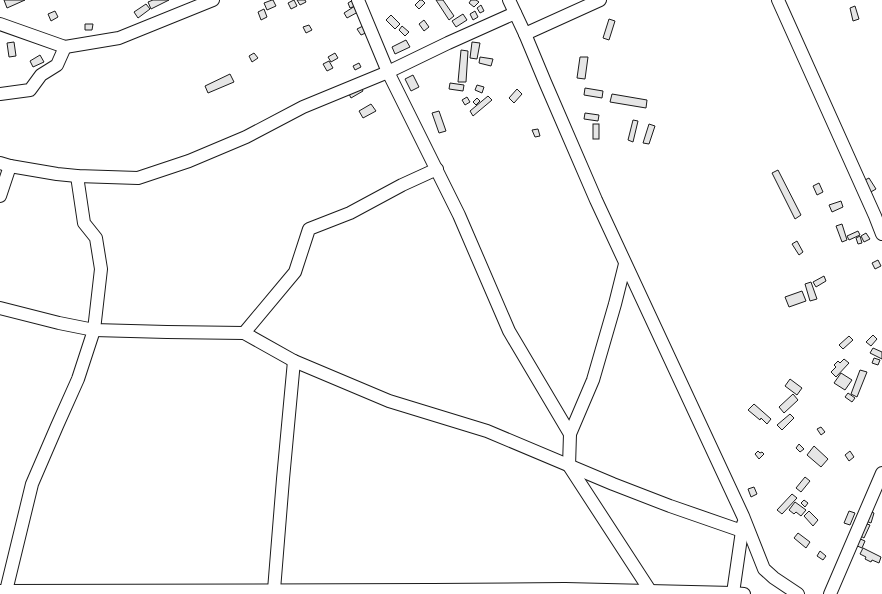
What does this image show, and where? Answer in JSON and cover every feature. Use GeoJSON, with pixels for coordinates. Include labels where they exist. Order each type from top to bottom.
{"type":"FeatureCollection","features":[{"type":"Feature","properties":{"kind":"street"},"geometry":{"type":"LineString","coordinates":[[0,24],[65,47],[119,38],[213,0]]}},
{"type":"Feature","properties":{"kind":"street"},"geometry":{"type":"LineString","coordinates":[[358,0],[388,72],[460,215],[509,331],[570,434]]}},
{"type":"Feature","properties":{"kind":"street"},"geometry":{"type":"LineString","coordinates":[[509,0],[525,34],[584,174],[743,516],[764,569],[774,578],[798,594]]}},
{"type":"Feature","properties":{"kind":"street"},"geometry":{"type":"LineString","coordinates":[[525,34],[600,0]]}},
{"type":"Feature","properties":{"kind":"street"},"geometry":{"type":"LineString","coordinates":[[778,0],[882,234]]}},
{"type":"Feature","properties":{"kind":"street"},"geometry":{"type":"LineString","coordinates":[[0,196],[5,165],[77,176],[138,178],[189,161],[246,137],[303,107],[388,72],[515,13]]}},
{"type":"Feature","properties":{"kind":"street"},"geometry":{"type":"LineString","coordinates":[[0,94],[30,90],[41,75],[57,65],[65,47]]}},
{"type":"Feature","properties":{"kind":"street"},"geometry":{"type":"LineString","coordinates":[[244,333],[295,272],[309,229],[350,213],[402,185],[437,169]]}},
{"type":"Feature","properties":{"kind":"street"},"geometry":{"type":"LineString","coordinates":[[77,176],[84,223],[96,238],[102,269],[94,330],[78,379],[32,484],[3,591],[159,592],[274,590],[294,592],[739,593],[743,516]]}},
{"type":"Feature","properties":{"kind":"street"},"geometry":{"type":"LineString","coordinates":[[625,264],[593,380],[570,434],[568,466],[652,592]]}},
{"type":"Feature","properties":{"kind":"street"},"geometry":{"type":"LineString","coordinates":[[0,308],[94,330],[244,333],[294,361],[389,401],[487,431],[568,466],[670,506],[742,531]]}},
{"type":"Feature","properties":{"kind":"street"},"geometry":{"type":"LineString","coordinates":[[274,590],[294,361]]}},
{"type":"Feature","properties":{"kind":"street"},"geometry":{"type":"LineString","coordinates":[[830,594],[882,473]]}},
{"type":"Feature","properties":{"kind":"building"},"geometry":{"type":"Polygon","coordinates":[[[4,0],[25,0],[7,8],[4,0]]]}},
{"type":"Feature","properties":{"kind":"building"},"geometry":{"type":"Polygon","coordinates":[[[153,0],[169,0],[151,9],[148,2],[153,0]]]}},
{"type":"Feature","properties":{"kind":"building"},"geometry":{"type":"Polygon","coordinates":[[[272,0],[276,6],[267,10],[264,3],[272,0]]]}},
{"type":"Feature","properties":{"kind":"building"},"geometry":{"type":"Polygon","coordinates":[[[294,0],[297,6],[291,9],[288,3],[294,0]]]}},
{"type":"Feature","properties":{"kind":"building"},"geometry":{"type":"Polygon","coordinates":[[[297,0],[305,0],[306,2],[300,5],[297,0]]]}},
{"type":"Feature","properties":{"kind":"building"},"geometry":{"type":"Polygon","coordinates":[[[353,0],[355,6],[350,8],[348,3],[353,0]]]}},
{"type":"Feature","properties":{"kind":"building"},"geometry":{"type":"Polygon","coordinates":[[[420,0],[425,3],[419,9],[415,5],[420,0]]]}},
{"type":"Feature","properties":{"kind":"building"},"geometry":{"type":"Polygon","coordinates":[[[436,0],[443,0],[454,16],[449,20],[436,0]]]}},
{"type":"Feature","properties":{"kind":"building"},"geometry":{"type":"Polygon","coordinates":[[[471,0],[476,0],[479,2],[474,7],[469,3],[471,0]]]}},
{"type":"Feature","properties":{"kind":"building"},"geometry":{"type":"Polygon","coordinates":[[[146,4],[150,9],[138,18],[134,12],[146,4]]]}},
{"type":"Feature","properties":{"kind":"building"},"geometry":{"type":"Polygon","coordinates":[[[481,5],[484,11],[480,13],[477,8],[481,5]]]}},
{"type":"Feature","properties":{"kind":"building"},"geometry":{"type":"Polygon","coordinates":[[[355,6],[358,12],[347,18],[344,13],[355,6]]]}},
{"type":"Feature","properties":{"kind":"building"},"geometry":{"type":"Polygon","coordinates":[[[855,6],[859,19],[853,21],[850,8],[855,6]]]}},
{"type":"Feature","properties":{"kind":"building"},"geometry":{"type":"Polygon","coordinates":[[[264,9],[267,17],[261,20],[258,12],[264,9]]]}},
{"type":"Feature","properties":{"kind":"building"},"geometry":{"type":"Polygon","coordinates":[[[55,11],[58,17],[51,21],[48,14],[55,11]]]}},
{"type":"Feature","properties":{"kind":"building"},"geometry":{"type":"Polygon","coordinates":[[[475,11],[478,17],[473,20],[470,14],[475,11]]]}},
{"type":"Feature","properties":{"kind":"building"},"geometry":{"type":"Polygon","coordinates":[[[463,14],[467,20],[456,27],[452,21],[463,14]]]}},
{"type":"Feature","properties":{"kind":"building"},"geometry":{"type":"Polygon","coordinates":[[[391,15],[400,24],[395,29],[386,20],[391,15]]]}},
{"type":"Feature","properties":{"kind":"building"},"geometry":{"type":"Polygon","coordinates":[[[609,19],[615,21],[609,40],[603,38],[609,19]]]}},
{"type":"Feature","properties":{"kind":"building"},"geometry":{"type":"Polygon","coordinates":[[[424,20],[429,27],[424,31],[419,24],[424,20]]]}},
{"type":"Feature","properties":{"kind":"building"},"geometry":{"type":"Polygon","coordinates":[[[85,24],[93,24],[92,30],[85,30],[85,24]]]}},
{"type":"Feature","properties":{"kind":"building"},"geometry":{"type":"Polygon","coordinates":[[[309,25],[312,30],[306,33],[303,27],[309,25]]]}},
{"type":"Feature","properties":{"kind":"building"},"geometry":{"type":"Polygon","coordinates":[[[365,25],[368,32],[361,35],[357,29],[365,25]]]}},
{"type":"Feature","properties":{"kind":"building"},"geometry":{"type":"Polygon","coordinates":[[[402,26],[409,32],[405,36],[399,30],[402,26]]]}},
{"type":"Feature","properties":{"kind":"building"},"geometry":{"type":"Polygon","coordinates":[[[406,40],[410,47],[395,54],[392,47],[406,40]]]}},
{"type":"Feature","properties":{"kind":"building"},"geometry":{"type":"Polygon","coordinates":[[[14,42],[16,56],[9,57],[7,43],[14,42]]]}},
{"type":"Feature","properties":{"kind":"building"},"geometry":{"type":"Polygon","coordinates":[[[472,42],[480,43],[477,59],[470,58],[472,42]]]}},
{"type":"Feature","properties":{"kind":"building"},"geometry":{"type":"Polygon","coordinates":[[[461,50],[468,51],[466,82],[458,82],[461,50]]]}},
{"type":"Feature","properties":{"kind":"building"},"geometry":{"type":"Polygon","coordinates":[[[254,53],[258,58],[252,62],[249,56],[254,53]]]}},
{"type":"Feature","properties":{"kind":"building"},"geometry":{"type":"Polygon","coordinates":[[[335,53],[338,58],[331,62],[328,57],[335,53]]]}},
{"type":"Feature","properties":{"kind":"building"},"geometry":{"type":"Polygon","coordinates":[[[40,55],[44,62],[33,67],[30,61],[40,55]]]}},
{"type":"Feature","properties":{"kind":"building"},"geometry":{"type":"Polygon","coordinates":[[[480,57],[493,59],[491,66],[479,63],[480,57]]]}},
{"type":"Feature","properties":{"kind":"building"},"geometry":{"type":"Polygon","coordinates":[[[580,57],[588,57],[585,79],[577,78],[580,57]]]}},
{"type":"Feature","properties":{"kind":"building"},"geometry":{"type":"Polygon","coordinates":[[[329,61],[333,68],[327,71],[323,64],[329,61]]]}},
{"type":"Feature","properties":{"kind":"building"},"geometry":{"type":"Polygon","coordinates":[[[359,63],[361,67],[355,70],[353,66],[359,63]]]}},
{"type":"Feature","properties":{"kind":"building"},"geometry":{"type":"Polygon","coordinates":[[[230,74],[234,82],[208,93],[205,86],[230,74]]]}},
{"type":"Feature","properties":{"kind":"building"},"geometry":{"type":"Polygon","coordinates":[[[413,75],[419,87],[411,91],[405,79],[413,75]]]}},
{"type":"Feature","properties":{"kind":"building"},"geometry":{"type":"Polygon","coordinates":[[[359,83],[363,91],[351,98],[347,90],[359,83]]]}},
{"type":"Feature","properties":{"kind":"building"},"geometry":{"type":"Polygon","coordinates":[[[450,83],[464,85],[463,91],[449,89],[450,83]]]}},
{"type":"Feature","properties":{"kind":"building"},"geometry":{"type":"Polygon","coordinates":[[[477,85],[484,87],[482,93],[475,90],[477,85]]]}},
{"type":"Feature","properties":{"kind":"building"},"geometry":{"type":"Polygon","coordinates":[[[585,88],[603,91],[602,98],[584,95],[585,88]]]}},
{"type":"Feature","properties":{"kind":"building"},"geometry":{"type":"Polygon","coordinates":[[[517,89],[522,94],[514,103],[509,98],[517,89]]]}},
{"type":"Feature","properties":{"kind":"building"},"geometry":{"type":"Polygon","coordinates":[[[612,94],[647,100],[646,108],[610,102],[612,94]]]}},
{"type":"Feature","properties":{"kind":"building"},"geometry":{"type":"Polygon","coordinates":[[[488,96],[492,100],[473,116],[470,111],[488,96]]]}},
{"type":"Feature","properties":{"kind":"building"},"geometry":{"type":"Polygon","coordinates":[[[467,97],[470,102],[465,105],[462,100],[467,97]]]}},
{"type":"Feature","properties":{"kind":"building"},"geometry":{"type":"Polygon","coordinates":[[[477,98],[480,101],[476,105],[473,102],[477,98]]]}},
{"type":"Feature","properties":{"kind":"building"},"geometry":{"type":"Polygon","coordinates":[[[371,104],[376,111],[363,118],[359,111],[371,104]]]}},
{"type":"Feature","properties":{"kind":"building"},"geometry":{"type":"Polygon","coordinates":[[[439,111],[446,131],[439,133],[432,113],[439,111]]]}},
{"type":"Feature","properties":{"kind":"building"},"geometry":{"type":"Polygon","coordinates":[[[585,113],[599,115],[598,121],[584,119],[585,113]]]}},
{"type":"Feature","properties":{"kind":"building"},"geometry":{"type":"Polygon","coordinates":[[[633,120],[638,121],[633,142],[628,140],[633,120]]]}},
{"type":"Feature","properties":{"kind":"building"},"geometry":{"type":"Polygon","coordinates":[[[593,124],[599,124],[599,139],[593,139],[593,124]]]}},
{"type":"Feature","properties":{"kind":"building"},"geometry":{"type":"Polygon","coordinates":[[[649,124],[655,126],[649,144],[643,143],[649,124]]]}},
{"type":"Feature","properties":{"kind":"building"},"geometry":{"type":"Polygon","coordinates":[[[538,129],[540,136],[535,137],[532,130],[538,129]]]}},
{"type":"Feature","properties":{"kind":"building"},"geometry":{"type":"Polygon","coordinates":[[[778,170],[801,215],[795,219],[772,173],[778,170]]]}},
{"type":"Feature","properties":{"kind":"building"},"geometry":{"type":"Polygon","coordinates":[[[869,178],[876,189],[869,193],[863,181],[869,178]]]}},
{"type":"Feature","properties":{"kind":"building"},"geometry":{"type":"Polygon","coordinates":[[[819,183],[823,192],[817,195],[813,186],[819,183]]]}},
{"type":"Feature","properties":{"kind":"building"},"geometry":{"type":"Polygon","coordinates":[[[841,201],[843,207],[832,212],[829,205],[841,201]]]}},
{"type":"Feature","properties":{"kind":"building"},"geometry":{"type":"Polygon","coordinates":[[[842,224],[847,240],[842,242],[836,226],[842,224]]]}},
{"type":"Feature","properties":{"kind":"building"},"geometry":{"type":"Polygon","coordinates":[[[858,231],[860,235],[849,240],[847,236],[858,231]]]}},
{"type":"Feature","properties":{"kind":"building"},"geometry":{"type":"Polygon","coordinates":[[[866,233],[870,239],[864,242],[861,236],[866,233]]]}},
{"type":"Feature","properties":{"kind":"building"},"geometry":{"type":"Polygon","coordinates":[[[860,236],[862,243],[858,244],[856,238],[860,236]]]}},
{"type":"Feature","properties":{"kind":"building"},"geometry":{"type":"Polygon","coordinates":[[[797,241],[803,252],[799,255],[792,244],[797,241]]]}},
{"type":"Feature","properties":{"kind":"building"},"geometry":{"type":"Polygon","coordinates":[[[878,260],[881,266],[875,269],[872,263],[878,260]]]}},
{"type":"Feature","properties":{"kind":"building"},"geometry":{"type":"Polygon","coordinates":[[[824,276],[826,281],[816,287],[813,282],[824,276]]]}},
{"type":"Feature","properties":{"kind":"building"},"geometry":{"type":"Polygon","coordinates":[[[811,282],[817,299],[810,301],[805,284],[811,282]]]}},
{"type":"Feature","properties":{"kind":"building"},"geometry":{"type":"Polygon","coordinates":[[[802,291],[806,301],[789,307],[785,297],[802,291]]]}},
{"type":"Feature","properties":{"kind":"building"},"geometry":{"type":"Polygon","coordinates":[[[873,335],[877,339],[871,346],[866,342],[873,335]]]}},
{"type":"Feature","properties":{"kind":"building"},"geometry":{"type":"Polygon","coordinates":[[[849,336],[853,340],[843,349],[839,345],[849,336]]]}},
{"type":"Feature","properties":{"kind":"building"},"geometry":{"type":"Polygon","coordinates":[[[873,348],[882,352],[882,359],[870,353],[873,348]]]}},
{"type":"Feature","properties":{"kind":"building"},"geometry":{"type":"Polygon","coordinates":[[[874,358],[880,360],[878,365],[872,363],[874,358]]]}},
{"type":"Feature","properties":{"kind":"building"},"geometry":{"type":"Polygon","coordinates":[[[844,359],[849,363],[836,377],[831,372],[836,367],[834,365],[838,361],[840,363],[844,359]]]}},
{"type":"Feature","properties":{"kind":"building"},"geometry":{"type":"Polygon","coordinates":[[[860,370],[867,372],[857,397],[851,394],[860,370]]]}},
{"type":"Feature","properties":{"kind":"building"},"geometry":{"type":"Polygon","coordinates":[[[841,373],[852,380],[845,390],[834,383],[841,373]]]}},
{"type":"Feature","properties":{"kind":"building"},"geometry":{"type":"Polygon","coordinates":[[[790,379],[802,388],[797,395],[785,386],[790,379]]]}},
{"type":"Feature","properties":{"kind":"building"},"geometry":{"type":"Polygon","coordinates":[[[848,393],[855,398],[852,402],[845,397],[848,393]]]}},
{"type":"Feature","properties":{"kind":"building"},"geometry":{"type":"Polygon","coordinates":[[[793,394],[798,400],[784,413],[779,407],[793,394]]]}},
{"type":"Feature","properties":{"kind":"building"},"geometry":{"type":"Polygon","coordinates":[[[754,404],[771,419],[767,424],[761,418],[760,420],[748,410],[754,404]]]}},
{"type":"Feature","properties":{"kind":"building"},"geometry":{"type":"Polygon","coordinates":[[[790,414],[794,418],[782,430],[777,425],[790,414]]]}},
{"type":"Feature","properties":{"kind":"building"},"geometry":{"type":"Polygon","coordinates":[[[821,427],[825,432],[821,435],[817,429],[821,427]]]}},
{"type":"Feature","properties":{"kind":"building"},"geometry":{"type":"Polygon","coordinates":[[[799,444],[804,449],[800,452],[796,448],[799,444]]]}},
{"type":"Feature","properties":{"kind":"building"},"geometry":{"type":"Polygon","coordinates":[[[814,446],[828,459],[821,467],[807,455],[814,446]]]}},
{"type":"Feature","properties":{"kind":"building"},"geometry":{"type":"Polygon","coordinates":[[[758,451],[764,454],[759,459],[755,454],[758,451]]]}},
{"type":"Feature","properties":{"kind":"building"},"geometry":{"type":"Polygon","coordinates":[[[850,451],[854,457],[849,461],[845,455],[850,451]]]}},
{"type":"Feature","properties":{"kind":"building"},"geometry":{"type":"Polygon","coordinates":[[[805,477],[810,481],[801,492],[796,488],[805,477]]]}},
{"type":"Feature","properties":{"kind":"building"},"geometry":{"type":"Polygon","coordinates":[[[754,487],[757,494],[751,497],[748,489],[754,487]]]}},
{"type":"Feature","properties":{"kind":"building"},"geometry":{"type":"Polygon","coordinates":[[[792,494],[797,498],[782,514],[777,510],[792,494]]]}},
{"type":"Feature","properties":{"kind":"building"},"geometry":{"type":"Polygon","coordinates":[[[804,500],[808,503],[805,507],[801,503],[804,500]]]}},
{"type":"Feature","properties":{"kind":"building"},"geometry":{"type":"Polygon","coordinates":[[[795,502],[806,510],[801,516],[796,512],[794,514],[789,510],[795,502]]]}},
{"type":"Feature","properties":{"kind":"building"},"geometry":{"type":"Polygon","coordinates":[[[809,511],[818,520],[813,526],[804,516],[809,511]]]}},
{"type":"Feature","properties":{"kind":"building"},"geometry":{"type":"Polygon","coordinates":[[[849,511],[855,513],[850,525],[844,523],[849,511]]]}},
{"type":"Feature","properties":{"kind":"building"},"geometry":{"type":"Polygon","coordinates":[[[869,511],[874,513],[871,523],[866,521],[869,511]]]}},
{"type":"Feature","properties":{"kind":"building"},"geometry":{"type":"Polygon","coordinates":[[[864,523],[870,525],[864,538],[859,535],[864,523]]]}},
{"type":"Feature","properties":{"kind":"building"},"geometry":{"type":"Polygon","coordinates":[[[798,533],[810,542],[806,548],[794,538],[798,533]]]}},
{"type":"Feature","properties":{"kind":"building"},"geometry":{"type":"Polygon","coordinates":[[[858,538],[865,541],[862,548],[855,545],[858,538]]]}},
{"type":"Feature","properties":{"kind":"building"},"geometry":{"type":"Polygon","coordinates":[[[863,548],[881,557],[879,563],[872,560],[871,562],[865,559],[866,557],[860,554],[863,548]]]}},
{"type":"Feature","properties":{"kind":"building"},"geometry":{"type":"Polygon","coordinates":[[[820,551],[826,556],[823,560],[817,556],[820,551]]]}}]}
